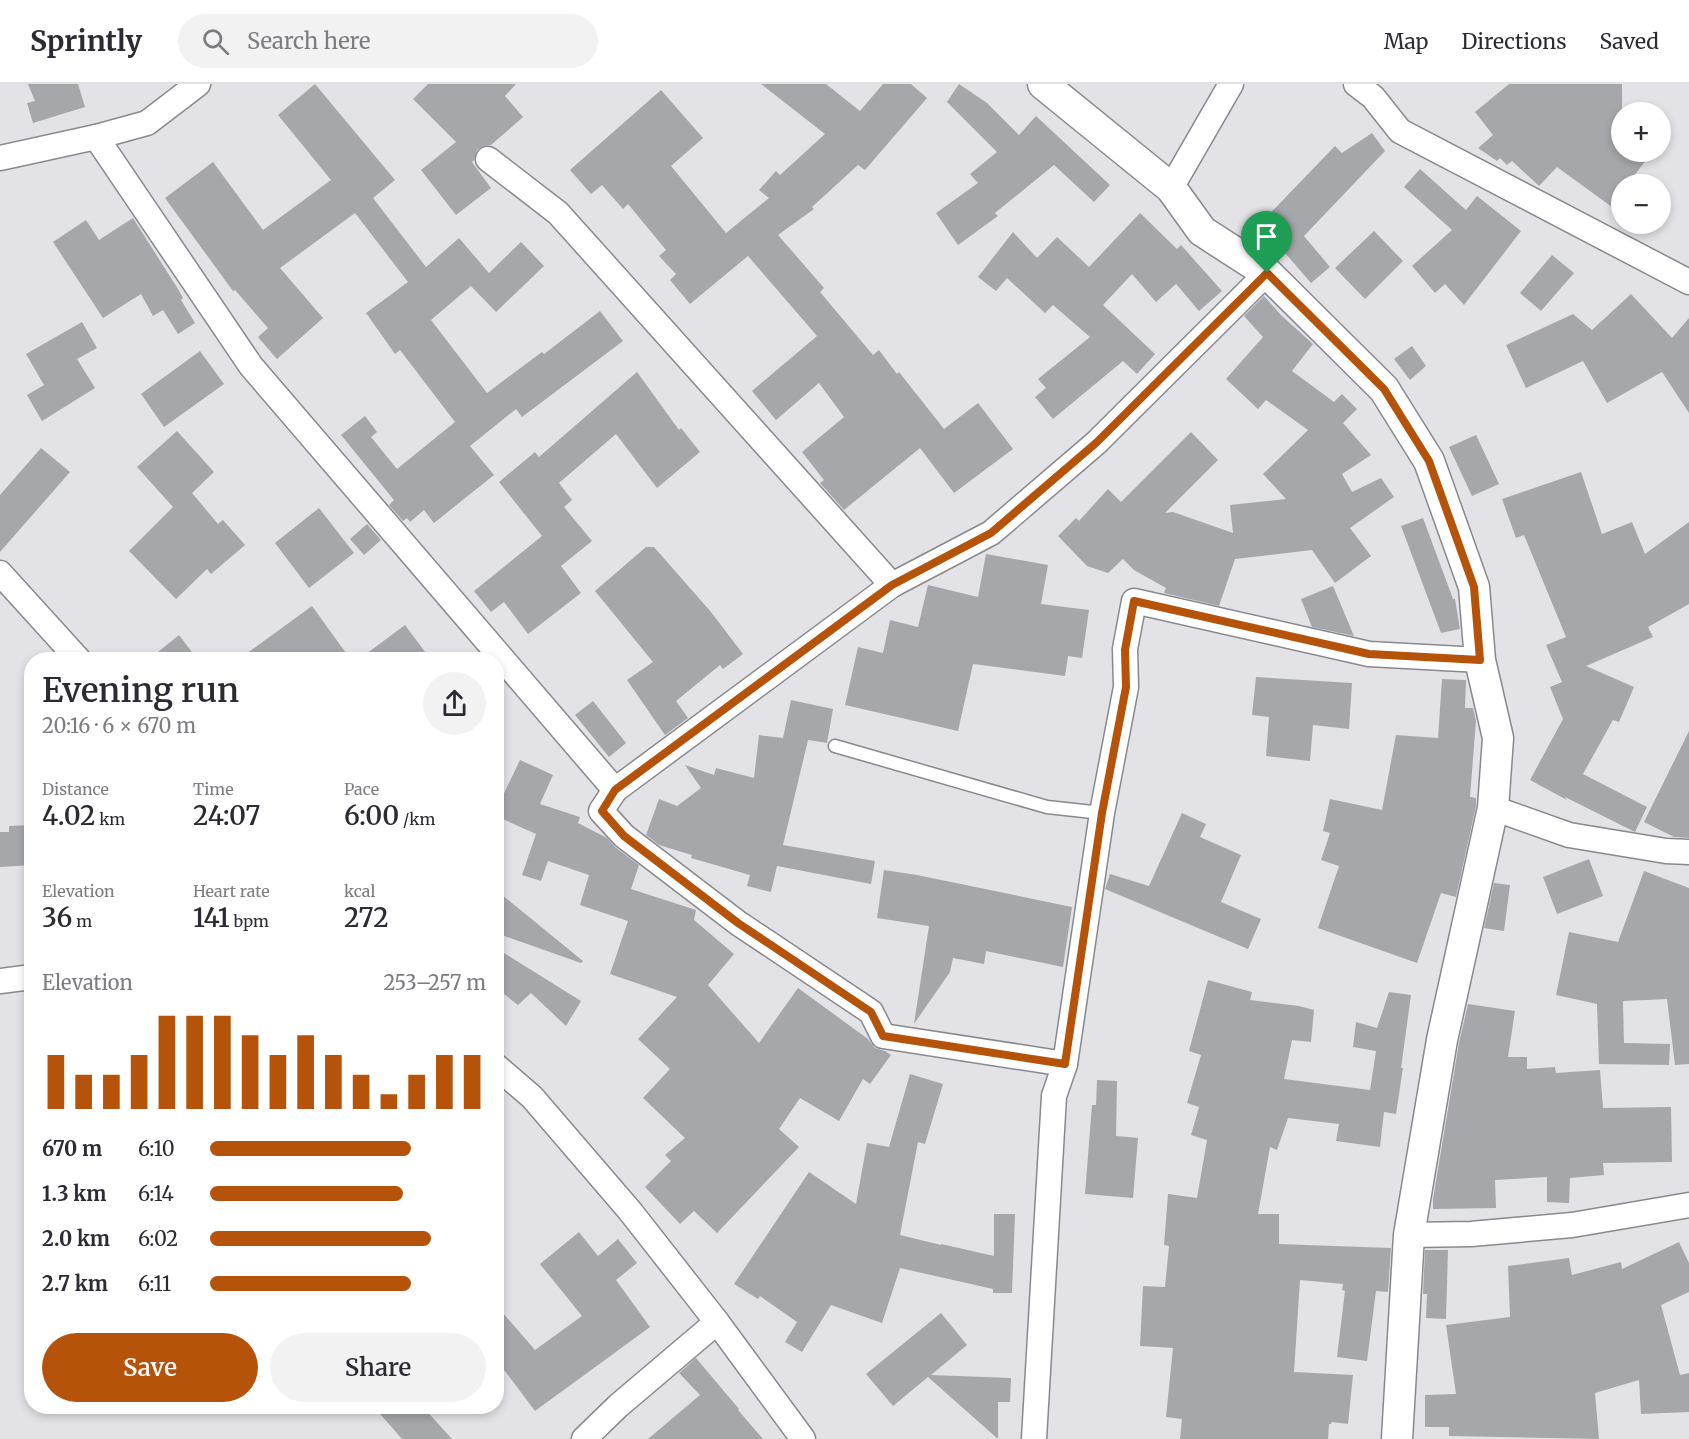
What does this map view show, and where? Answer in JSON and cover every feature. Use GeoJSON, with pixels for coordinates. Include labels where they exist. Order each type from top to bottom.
{"type":"FeatureCollection","features":[{"type":"Feature","properties":{"kind":"street"},"geometry":{"type":"LineString","coordinates":[[0,158],[96,137],[147,123],[198,84]]}},
{"type":"Feature","properties":{"kind":"street"},"geometry":{"type":"LineString","coordinates":[[1043,84],[1172,188],[1202,231],[1267,273],[1384,389],[1429,461],[1474,587],[1480,660],[1498,738],[1493,808],[1442,1040],[1409,1235],[1397,1439]]}},
{"type":"Feature","properties":{"kind":"street"},"geometry":{"type":"LineString","coordinates":[[1172,188],[1231,84]]}},
{"type":"Feature","properties":{"kind":"street"},"geometry":{"type":"LineString","coordinates":[[1356,84],[1373,97],[1400,131],[1689,282]]}},
{"type":"Feature","properties":{"kind":"street"},"geometry":{"type":"LineString","coordinates":[[96,137],[251,366],[497,652]]}},
{"type":"Feature","properties":{"kind":"street"},"geometry":{"type":"LineString","coordinates":[[488,159],[558,213],[892,585]]}},
{"type":"Feature","properties":{"kind":"street"},"geometry":{"type":"LineString","coordinates":[[1065,1064],[883,1036],[871,1012],[738,923],[624,836],[602,811],[615,790],[892,585],[991,533],[1096,443],[1267,273]]}},
{"type":"Feature","properties":{"kind":"street"},"geometry":{"type":"LineString","coordinates":[[0,573],[72,652]]}},
{"type":"Feature","properties":{"kind":"street"},"geometry":{"type":"LineString","coordinates":[[1034,1439],[1054,1096],[1065,1064],[1102,813],[1126,687],[1125,650],[1134,601],[1369,654],[1480,660]]}},
{"type":"Feature","properties":{"kind":"street"},"geometry":{"type":"LineString","coordinates":[[504,661],[615,790]]}},
{"type":"Feature","properties":{"kind":"street"},"geometry":{"type":"LineString","coordinates":[[1493,808],[1569,835],[1666,851],[1689,852]]}},
{"type":"Feature","properties":{"kind":"street"},"geometry":{"type":"LineString","coordinates":[[0,981],[24,978]]}},
{"type":"Feature","properties":{"kind":"street"},"geometry":{"type":"LineString","coordinates":[[504,1073],[532,1097],[630,1211],[803,1439]]}},
{"type":"Feature","properties":{"kind":"street"},"geometry":{"type":"LineString","coordinates":[[1409,1235],[1471,1234],[1572,1225],[1689,1205]]}},
{"type":"Feature","properties":{"kind":"street"},"geometry":{"type":"LineString","coordinates":[[584,1439],[618,1406],[717,1323]]}},
{"type":"Feature","properties":{"kind":"lane"},"geometry":{"type":"LineString","coordinates":[[835,746],[1047,807],[1102,813]]}},
{"type":"Feature","properties":{"kind":"building"},"geometry":{"type":"Polygon","coordinates":[[[28,84],[78,84],[85,107],[33,123],[27,103],[35,101],[28,84]]]}},
{"type":"Feature","properties":{"kind":"building"},"geometry":{"type":"Polygon","coordinates":[[[315,84],[395,180],[373,198],[426,267],[459,238],[489,273],[521,242],[544,266],[496,312],[471,286],[431,320],[487,393],[542,352],[544,354],[600,311],[623,341],[522,417],[516,409],[470,446],[494,475],[434,523],[424,510],[410,522],[407,518],[403,521],[389,505],[394,500],[341,435],[365,416],[377,432],[371,437],[397,469],[455,422],[400,350],[395,354],[366,313],[408,282],[355,213],[280,268],[323,318],[277,359],[258,337],[268,328],[235,290],[233,291],[165,198],[213,162],[263,230],[331,180],[278,115],[315,84]]]}},
{"type":"Feature","properties":{"kind":"building"},"geometry":{"type":"Polygon","coordinates":[[[428,84],[516,84],[505,96],[523,117],[491,145],[477,150],[472,162],[491,188],[456,215],[421,170],[456,142],[413,99],[428,84]]]}},
{"type":"Feature","properties":{"kind":"building"},"geometry":{"type":"Polygon","coordinates":[[[761,84],[826,84],[860,111],[883,84],[911,84],[927,98],[865,170],[858,165],[812,207],[814,209],[778,235],[824,288],[820,292],[873,355],[879,350],[944,429],[978,403],[1013,449],[954,493],[920,448],[844,510],[820,483],[824,480],[802,452],[844,417],[819,383],[776,420],[752,391],[817,336],[748,256],[690,304],[670,280],[676,274],[659,256],[666,250],[628,204],[623,209],[602,185],[591,194],[570,170],[661,90],[703,138],[671,166],[726,233],[769,198],[759,190],[776,171],[780,175],[825,134],[761,84]]]}},
{"type":"Feature","properties":{"kind":"building"},"geometry":{"type":"Polygon","coordinates":[[[959,84],[987,103],[1019,135],[1036,116],[1110,185],[1094,202],[1054,165],[995,213],[998,216],[958,245],[936,213],[978,183],[970,174],[997,152],[947,102],[959,84]]]}},
{"type":"Feature","properties":{"kind":"building"},"geometry":{"type":"Polygon","coordinates":[[[1509,84],[1622,84],[1622,102],[1611,102],[1611,162],[1644,162],[1636,174],[1611,174],[1611,206],[1557,167],[1539,186],[1512,161],[1507,165],[1500,158],[1497,161],[1478,148],[1493,135],[1475,112],[1509,84]]]}},
{"type":"Feature","properties":{"kind":"building"},"geometry":{"type":"Polygon","coordinates":[[[1372,133],[1385,151],[1304,236],[1330,267],[1311,283],[1260,224],[1335,146],[1342,153],[1372,133]]]}},
{"type":"Feature","properties":{"kind":"building"},"geometry":{"type":"Polygon","coordinates":[[[1420,169],[1466,210],[1477,196],[1521,231],[1464,305],[1445,284],[1435,293],[1412,266],[1452,230],[1404,187],[1420,169]]]}},
{"type":"Feature","properties":{"kind":"building"},"geometry":{"type":"Polygon","coordinates":[[[1140,213],[1177,249],[1181,245],[1222,291],[1199,311],[1176,284],[1156,302],[1132,274],[1103,305],[1155,354],[1137,374],[1123,361],[1053,419],[1035,397],[1046,388],[1038,379],[1090,337],[1053,305],[1045,313],[1007,278],[996,291],[978,277],[1013,232],[1037,258],[1057,237],[1089,267],[1140,213]]]}},
{"type":"Feature","properties":{"kind":"building"},"geometry":{"type":"Polygon","coordinates":[[[133,218],[178,289],[183,298],[181,300],[195,323],[178,334],[163,310],[153,316],[141,294],[103,318],[53,242],[86,220],[99,240],[133,218]]]}},
{"type":"Feature","properties":{"kind":"building"},"geometry":{"type":"Polygon","coordinates":[[[1374,231],[1403,261],[1365,299],[1335,268],[1374,231]]]}},
{"type":"Feature","properties":{"kind":"building"},"geometry":{"type":"Polygon","coordinates":[[[1552,255],[1574,273],[1541,311],[1520,293],[1552,255]]]}},
{"type":"Feature","properties":{"kind":"building"},"geometry":{"type":"Polygon","coordinates":[[[1631,294],[1672,338],[1689,318],[1689,413],[1662,372],[1607,403],[1583,361],[1526,388],[1506,345],[1573,314],[1592,330],[1631,294]]]}},
{"type":"Feature","properties":{"kind":"building"},"geometry":{"type":"Polygon","coordinates":[[[1264,296],[1313,344],[1292,371],[1334,402],[1342,394],[1357,409],[1343,423],[1371,455],[1342,474],[1352,492],[1381,478],[1394,497],[1350,528],[1371,556],[1335,583],[1312,550],[1235,559],[1219,606],[1164,593],[1166,588],[1134,570],[1123,559],[1108,573],[1087,566],[1058,536],[1076,518],[1079,521],[1108,489],[1121,502],[1191,432],[1218,460],[1165,513],[1173,512],[1233,533],[1230,505],[1286,499],[1263,474],[1308,430],[1266,400],[1258,409],[1226,379],[1263,337],[1244,316],[1264,296]]]}},
{"type":"Feature","properties":{"kind":"building"},"geometry":{"type":"Polygon","coordinates":[[[82,322],[97,348],[77,359],[95,388],[42,421],[27,395],[44,385],[26,354],[82,322]]]}},
{"type":"Feature","properties":{"kind":"building"},"geometry":{"type":"Polygon","coordinates":[[[1412,346],[1426,366],[1410,380],[1394,359],[1412,346]]]}},
{"type":"Feature","properties":{"kind":"building"},"geometry":{"type":"Polygon","coordinates":[[[200,351],[224,384],[164,427],[141,394],[200,351]]]}},
{"type":"Feature","properties":{"kind":"building"},"geometry":{"type":"Polygon","coordinates":[[[637,372],[679,430],[681,428],[700,452],[657,488],[616,434],[559,483],[572,500],[564,507],[592,541],[561,566],[581,593],[528,634],[504,602],[491,612],[474,591],[542,536],[499,482],[535,452],[539,457],[637,372]]]}},
{"type":"Feature","properties":{"kind":"building"},"geometry":{"type":"Polygon","coordinates":[[[177,431],[214,472],[192,493],[218,524],[223,520],[245,545],[211,574],[207,569],[176,599],[129,551],[173,507],[137,467],[177,431]]]}},
{"type":"Feature","properties":{"kind":"building"},"geometry":{"type":"Polygon","coordinates":[[[1476,435],[1499,484],[1472,496],[1449,447],[1476,435]]]}},
{"type":"Feature","properties":{"kind":"building"},"geometry":{"type":"Polygon","coordinates":[[[41,448],[70,472],[0,552],[0,495],[41,448]]]}},
{"type":"Feature","properties":{"kind":"building"},"geometry":{"type":"Polygon","coordinates":[[[1581,472],[1602,534],[1632,522],[1645,554],[1689,522],[1689,604],[1648,627],[1653,637],[1586,666],[1634,687],[1619,722],[1613,720],[1583,774],[1647,807],[1635,832],[1530,780],[1563,719],[1550,687],[1562,682],[1546,645],[1566,637],[1524,535],[1516,538],[1502,499],[1581,472]]]}},
{"type":"Feature","properties":{"kind":"building"},"geometry":{"type":"Polygon","coordinates":[[[319,508],[354,553],[309,588],[275,543],[319,508]]]}},
{"type":"Feature","properties":{"kind":"building"},"geometry":{"type":"Polygon","coordinates":[[[1423,518],[1453,599],[1455,599],[1460,629],[1441,633],[1401,526],[1423,518]]]}},
{"type":"Feature","properties":{"kind":"building"},"geometry":{"type":"Polygon","coordinates":[[[367,524],[381,540],[364,555],[350,539],[367,524]]]}},
{"type":"Feature","properties":{"kind":"building"},"geometry":{"type":"Polygon","coordinates":[[[646,547],[654,547],[711,612],[743,654],[723,669],[720,665],[676,701],[688,718],[665,735],[627,680],[653,662],[595,591],[646,547]]]}},
{"type":"Feature","properties":{"kind":"building"},"geometry":{"type":"Polygon","coordinates":[[[986,554],[1048,565],[1041,604],[1089,610],[1082,658],[1068,656],[1065,676],[973,664],[958,731],[845,705],[858,647],[883,653],[890,620],[918,627],[928,585],[978,597],[986,554]]]}},
{"type":"Feature","properties":{"kind":"building"},"geometry":{"type":"Polygon","coordinates":[[[1333,586],[1354,636],[1312,627],[1301,599],[1333,586]]]}},
{"type":"Feature","properties":{"kind":"building"},"geometry":{"type":"Polygon","coordinates":[[[312,606],[345,652],[249,652],[312,606]]]}},
{"type":"Feature","properties":{"kind":"building"},"geometry":{"type":"Polygon","coordinates":[[[405,625],[425,652],[369,652],[405,625]]]}},
{"type":"Feature","properties":{"kind":"building"},"geometry":{"type":"Polygon","coordinates":[[[179,635],[192,652],[158,652],[179,635]]]}},
{"type":"Feature","properties":{"kind":"building"},"geometry":{"type":"Polygon","coordinates":[[[1256,677],[1352,683],[1349,729],[1313,725],[1310,761],[1266,756],[1269,717],[1252,715],[1256,677]]]}},
{"type":"Feature","properties":{"kind":"building"},"geometry":{"type":"Polygon","coordinates":[[[1442,679],[1466,680],[1465,708],[1473,708],[1476,721],[1470,797],[1476,798],[1476,806],[1456,897],[1441,893],[1417,963],[1318,928],[1339,866],[1321,860],[1330,833],[1323,831],[1330,799],[1382,810],[1396,735],[1438,738],[1442,679]]]}},
{"type":"Feature","properties":{"kind":"building"},"geometry":{"type":"Polygon","coordinates":[[[791,700],[833,709],[827,743],[808,740],[783,845],[875,861],[871,884],[777,866],[771,892],[747,886],[750,875],[691,858],[692,855],[659,845],[646,835],[659,799],[677,806],[701,788],[685,765],[714,775],[716,768],[754,778],[759,735],[783,738],[791,700]]]}},
{"type":"Feature","properties":{"kind":"building"},"geometry":{"type":"Polygon","coordinates":[[[593,701],[626,743],[609,757],[575,715],[593,701]]]}},
{"type":"Feature","properties":{"kind":"building"},"geometry":{"type":"Polygon","coordinates":[[[1689,731],[1689,838],[1674,837],[1644,822],[1689,731]]]}},
{"type":"Feature","properties":{"kind":"building"},"geometry":{"type":"Polygon","coordinates":[[[520,760],[553,775],[540,804],[580,817],[578,823],[607,838],[639,865],[631,889],[696,910],[694,920],[734,954],[708,985],[759,1043],[798,988],[868,1039],[875,1048],[891,1055],[870,1084],[863,1079],[839,1121],[800,1098],[779,1129],[799,1147],[717,1233],[694,1211],[680,1224],[645,1187],[671,1161],[665,1155],[685,1138],[643,1098],[670,1069],[638,1039],[677,997],[610,974],[628,921],[580,905],[589,875],[548,861],[541,881],[522,875],[536,834],[504,820],[504,793],[520,760]]]}},
{"type":"Feature","properties":{"kind":"building"},"geometry":{"type":"Polygon","coordinates":[[[1182,813],[1206,824],[1200,837],[1241,855],[1221,902],[1261,919],[1248,949],[1105,889],[1110,874],[1149,886],[1182,813]]]}},
{"type":"Feature","properties":{"kind":"building"},"geometry":{"type":"Polygon","coordinates":[[[24,825],[24,866],[0,867],[0,832],[9,832],[9,826],[24,825]]]}},
{"type":"Feature","properties":{"kind":"building"},"geometry":{"type":"Polygon","coordinates":[[[1589,859],[1603,896],[1557,914],[1543,877],[1589,859]]]}},
{"type":"Feature","properties":{"kind":"building"},"geometry":{"type":"Polygon","coordinates":[[[884,870],[1072,907],[1063,967],[986,951],[984,964],[953,958],[950,972],[914,1024],[929,926],[877,918],[884,870]]]}},
{"type":"Feature","properties":{"kind":"building"},"geometry":{"type":"Polygon","coordinates":[[[1644,871],[1689,888],[1689,1064],[1675,1065],[1667,999],[1623,1001],[1624,1043],[1670,1044],[1669,1065],[1599,1064],[1597,1004],[1556,995],[1569,932],[1618,942],[1644,871]]]}},
{"type":"Feature","properties":{"kind":"building"},"geometry":{"type":"Polygon","coordinates":[[[1494,883],[1510,885],[1504,931],[1484,928],[1494,883]]]}},
{"type":"Feature","properties":{"kind":"building"},"geometry":{"type":"Polygon","coordinates":[[[504,897],[583,961],[581,963],[504,936],[504,897]]]}},
{"type":"Feature","properties":{"kind":"building"},"geometry":{"type":"Polygon","coordinates":[[[504,953],[581,1001],[566,1026],[531,993],[518,1005],[504,994],[504,953]]]}},
{"type":"Feature","properties":{"kind":"building"},"geometry":{"type":"Polygon","coordinates":[[[1208,980],[1252,992],[1250,1000],[1314,1010],[1311,1042],[1292,1040],[1284,1079],[1370,1090],[1376,1051],[1353,1047],[1356,1022],[1377,1028],[1389,992],[1411,995],[1396,1114],[1384,1112],[1380,1147],[1336,1141],[1339,1124],[1288,1118],[1277,1150],[1270,1147],[1258,1214],[1279,1214],[1279,1244],[1391,1248],[1388,1292],[1376,1291],[1367,1361],[1337,1357],[1345,1291],[1342,1290],[1343,1284],[1300,1280],[1294,1372],[1353,1375],[1348,1424],[1332,1422],[1329,1424],[1328,1439],[1180,1439],[1182,1419],[1166,1417],[1173,1348],[1140,1346],[1143,1286],[1165,1287],[1169,1246],[1164,1245],[1168,1194],[1197,1198],[1207,1140],[1191,1135],[1199,1107],[1187,1103],[1201,1055],[1189,1051],[1208,980]]]}},
{"type":"Feature","properties":{"kind":"building"},"geometry":{"type":"Polygon","coordinates":[[[1468,1004],[1515,1011],[1508,1057],[1527,1057],[1527,1069],[1555,1067],[1556,1073],[1600,1070],[1603,1108],[1671,1107],[1672,1162],[1603,1163],[1604,1175],[1570,1178],[1569,1203],[1547,1202],[1547,1177],[1495,1180],[1496,1208],[1433,1209],[1459,1043],[1468,1004]]]}},
{"type":"Feature","properties":{"kind":"building"},"geometry":{"type":"Polygon","coordinates":[[[910,1074],[943,1084],[925,1144],[918,1142],[900,1235],[994,1256],[994,1214],[1015,1214],[1012,1293],[993,1293],[993,1289],[900,1268],[882,1323],[831,1305],[802,1352],[785,1342],[797,1322],[760,1296],[758,1299],[734,1284],[809,1172],[856,1204],[867,1143],[889,1147],[910,1074]]]}},
{"type":"Feature","properties":{"kind":"building"},"geometry":{"type":"Polygon","coordinates":[[[1097,1080],[1117,1081],[1116,1136],[1138,1138],[1133,1198],[1085,1194],[1092,1105],[1096,1105],[1097,1080]]]}},
{"type":"Feature","properties":{"kind":"building"},"geometry":{"type":"Polygon","coordinates":[[[579,1232],[598,1256],[618,1239],[637,1263],[616,1280],[650,1327],[535,1411],[504,1370],[504,1314],[535,1350],[582,1316],[540,1264],[579,1232]]]}},
{"type":"Feature","properties":{"kind":"building"},"geometry":{"type":"Polygon","coordinates":[[[1679,1242],[1689,1263],[1689,1292],[1661,1305],[1680,1375],[1689,1373],[1689,1412],[1641,1414],[1639,1380],[1595,1393],[1599,1439],[1449,1436],[1449,1427],[1425,1427],[1425,1395],[1456,1394],[1446,1325],[1510,1317],[1508,1266],[1569,1258],[1572,1275],[1621,1262],[1622,1269],[1679,1242]]]}},
{"type":"Feature","properties":{"kind":"building"},"geometry":{"type":"Polygon","coordinates":[[[1425,1250],[1448,1250],[1446,1319],[1426,1318],[1427,1294],[1423,1294],[1425,1250]]]}},
{"type":"Feature","properties":{"kind":"building"},"geometry":{"type":"Polygon","coordinates":[[[941,1313],[967,1345],[931,1375],[1011,1378],[1010,1402],[998,1402],[998,1439],[928,1377],[893,1406],[866,1374],[941,1313]]]}},
{"type":"Feature","properties":{"kind":"building"},"geometry":{"type":"Polygon","coordinates":[[[696,1358],[763,1439],[648,1439],[700,1395],[679,1373],[696,1358]]]}},
{"type":"Feature","properties":{"kind":"building"},"geometry":{"type":"Polygon","coordinates":[[[380,1414],[429,1414],[452,1439],[402,1439],[380,1414]]]}},
{"type":"Feature","properties":{"kind":"route"},"geometry":{"type":"LineString","coordinates":[[1267,273],[1384,389],[1429,461],[1474,587],[1480,660],[1369,654],[1134,601],[1125,650],[1126,687],[1102,813],[1065,1064],[883,1036],[871,1012],[738,923],[624,836],[602,811],[615,790],[892,585],[991,533],[1096,443],[1267,273]]}}]}
